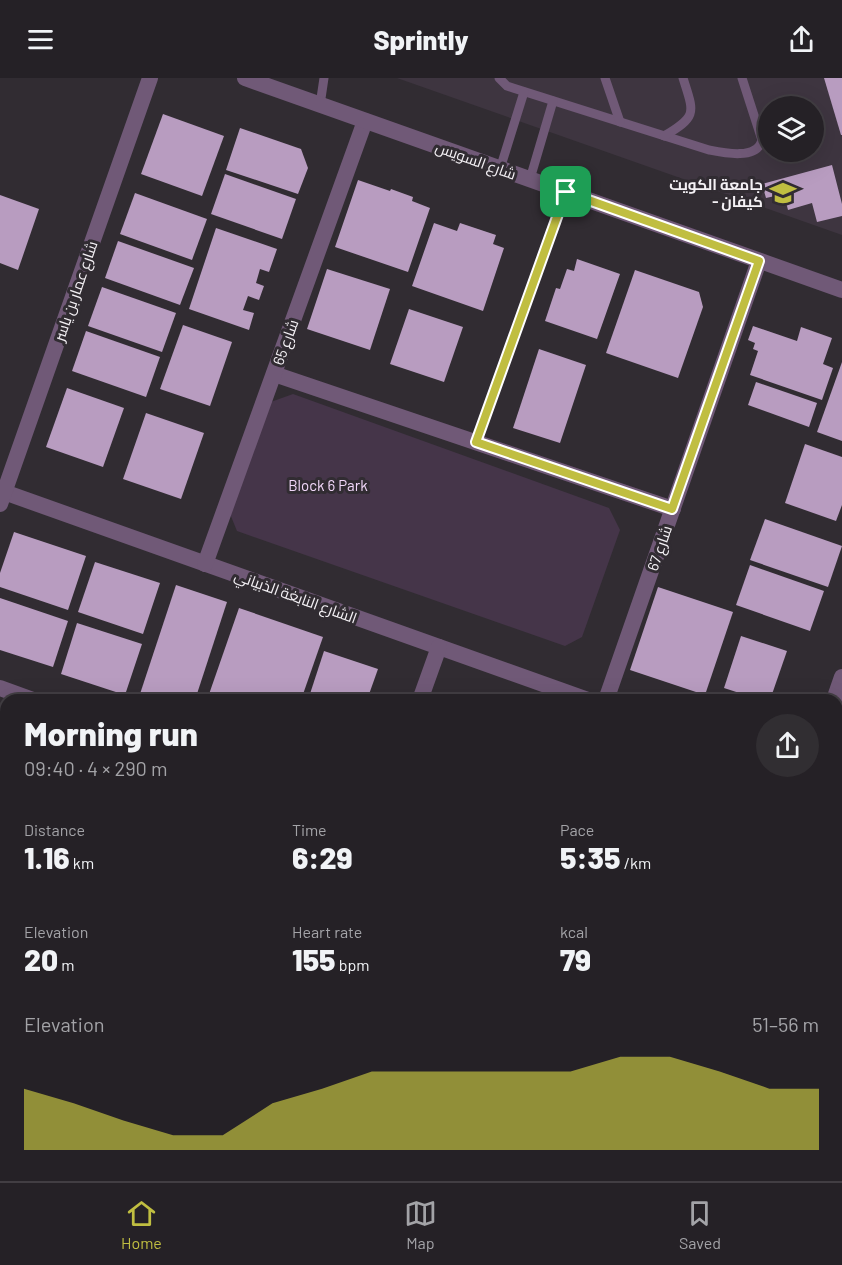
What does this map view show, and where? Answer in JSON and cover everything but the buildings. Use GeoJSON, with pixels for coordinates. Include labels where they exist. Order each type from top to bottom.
{"type":"FeatureCollection","features":[{"type":"Feature","properties":{"kind":"street","name":"شارع عمار بن ياسر"},"geometry":{"type":"LineString","coordinates":[[2,498],[150,78]]}},
{"type":"Feature","properties":{"kind":"street","name":"شارع السويس"},"geometry":{"type":"LineString","coordinates":[[245,78],[842,290]]}},
{"type":"Feature","properties":{"kind":"street","name":"شارع 65"},"geometry":{"type":"LineString","coordinates":[[205,564],[365,121]]}},
{"type":"Feature","properties":{"kind":"street","name":"شارع 67"},"geometry":{"type":"LineString","coordinates":[[608,694],[759,261]]}},
{"type":"Feature","properties":{"kind":"street"},"geometry":{"type":"LineString","coordinates":[[274,374],[672,509]]}},
{"type":"Feature","properties":{"kind":"street","name":"الشارع النابغة الذبياني"},"geometry":{"type":"LineString","coordinates":[[2,498],[205,564],[571,694]]}},
{"type":"Feature","properties":{"kind":"street"},"geometry":{"type":"LineString","coordinates":[[422,694],[439,647]]}},
{"type":"Feature","properties":{"kind":"street"},"geometry":{"type":"LineString","coordinates":[[836,694],[842,677]]}},
{"type":"Feature","properties":{"kind":"street"},"geometry":{"type":"LineString","coordinates":[[0,688],[16,694]]}},
{"type":"Feature","properties":{"kind":"lane"},"geometry":{"type":"LineString","coordinates":[[320,105],[324,78]]}},
{"type":"Feature","properties":{"kind":"lane"},"geometry":{"type":"LineString","coordinates":[[500,78],[507,86],[524,92],[664,136],[737,154],[755,150],[761,145],[762,140],[742,78]]}},
{"type":"Feature","properties":{"kind":"lane"},"geometry":{"type":"LineString","coordinates":[[605,78],[620,122]]}},
{"type":"Feature","properties":{"kind":"lane"},"geometry":{"type":"LineString","coordinates":[[664,136],[687,121],[690,116],[691,103],[683,78]]}},
{"type":"Feature","properties":{"kind":"lane"},"geometry":{"type":"LineString","coordinates":[[500,168],[524,92]]}},
{"type":"Feature","properties":{"kind":"lane"},"geometry":{"type":"LineString","coordinates":[[530,179],[553,101]]}},
{"type":"Feature","properties":{"kind":"lane"},"geometry":{"type":"LineString","coordinates":[[476,442],[566,192]]}},
{"type":"Feature","properties":{"kind":"shaded area","name":"جامعة الكويت - كيفان"},"geometry":{"type":"Polygon","coordinates":[[[397,78],[842,78],[842,235],[397,78]]]}},
{"type":"Feature","properties":{"kind":"green space","name":"Block 6 Park"},"geometry":{"type":"Polygon","coordinates":[[[293,394],[609,508],[620,530],[582,637],[565,646],[237,531],[228,509],[268,403],[293,394]]]}},
{"type":"Feature","properties":{"kind":"place","name":"جامعة الكويت - كيفان"},"geometry":{"type":"Point","coordinates":[783,193]}},
{"type":"Feature","properties":{"kind":"route"},"geometry":{"type":"LineString","coordinates":[[566,192],[759,261],[672,509],[476,442],[566,192]]}}]}
